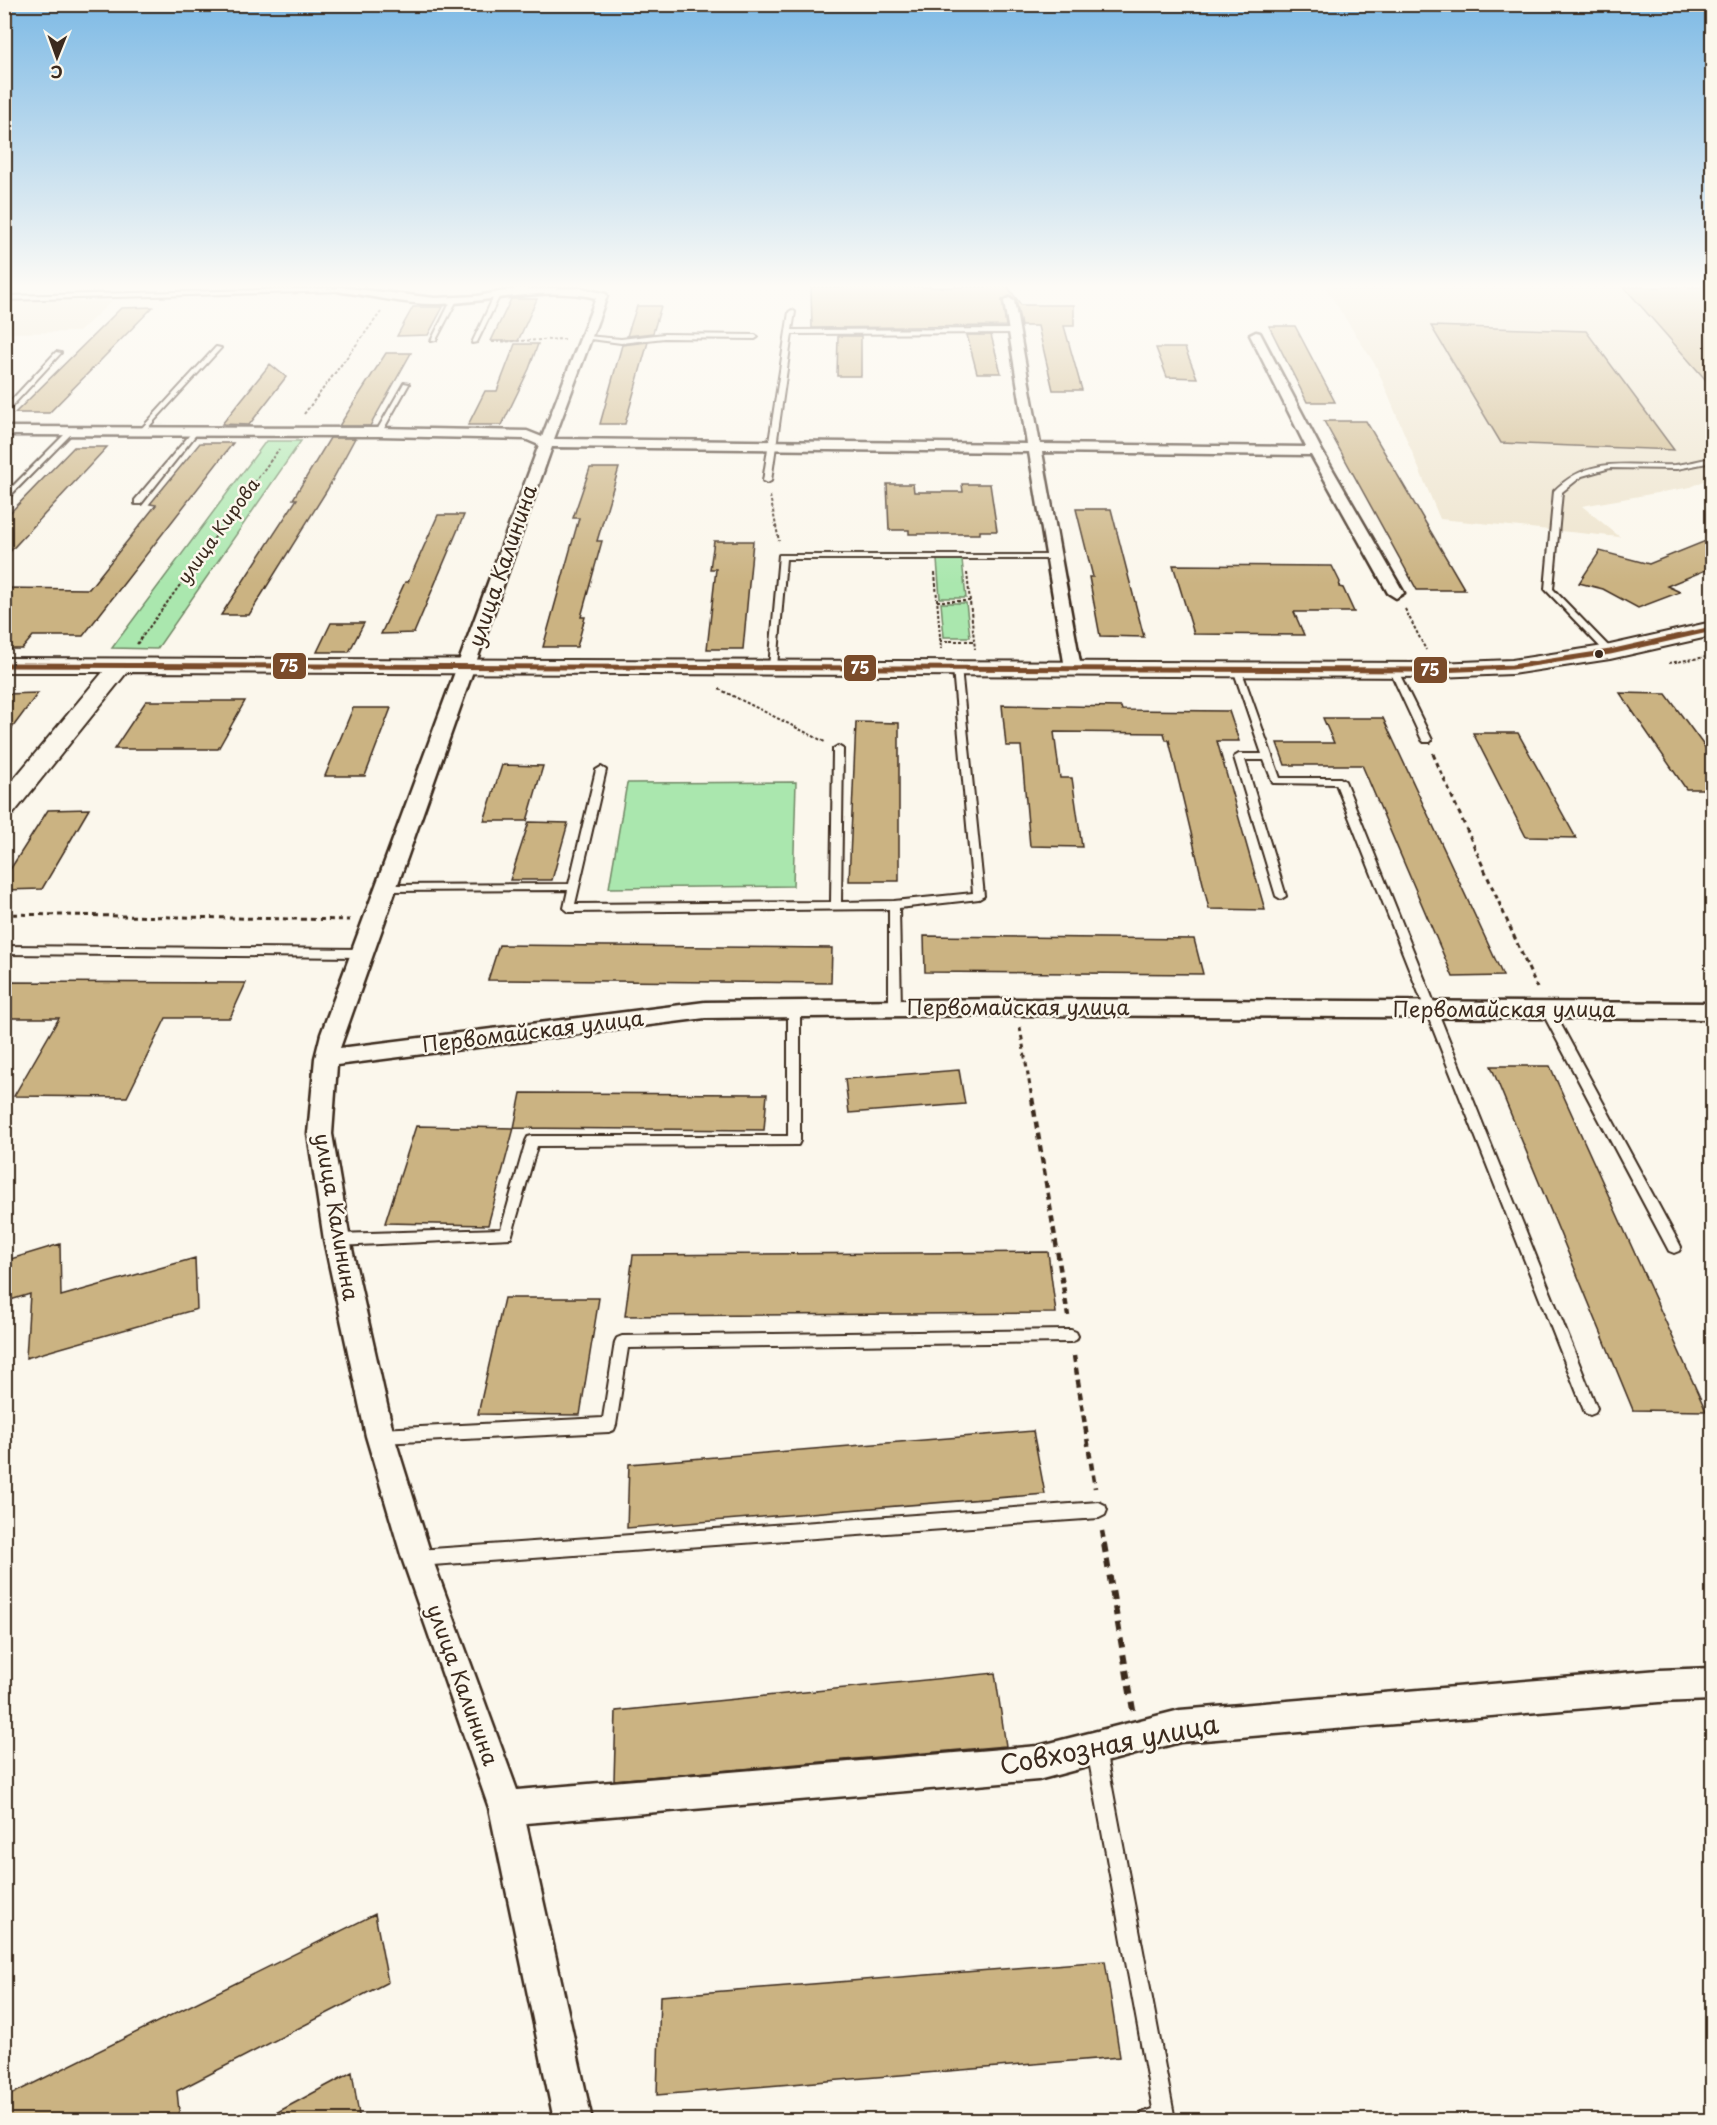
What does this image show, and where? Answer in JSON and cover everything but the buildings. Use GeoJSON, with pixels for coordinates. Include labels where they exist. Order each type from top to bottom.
{"type":"FeatureCollection","features":[{"type":"Feature","properties":{"kind":"main road"},"geometry":{"type":"LineString","coordinates":[[4,665],[1437,670],[1512,667],[1610,652],[1713,630]]}},
{"type":"Feature","properties":{"kind":"main road"},"geometry":{"type":"LineString","coordinates":[[4,808],[122,664]]}},
{"type":"Feature","properties":{"kind":"street","name":"улица Калинина"},"geometry":{"type":"LineString","coordinates":[[568,386],[326,1058],[320,1134],[337,1240],[380,1436],[417,1558],[506,1808],[573,2121]]}},
{"type":"Feature","properties":{"kind":"street"},"geometry":{"type":"LineString","coordinates":[[1024,386],[1073,668]]}},
{"type":"Feature","properties":{"kind":"street"},"geometry":{"type":"LineString","coordinates":[[1282,386],[1315,451],[1396,593]]}},
{"type":"Feature","properties":{"kind":"street"},"geometry":{"type":"LineString","coordinates":[[4,431],[379,432],[527,435],[546,443],[1315,451]]}},
{"type":"Feature","properties":{"kind":"street","name":"Первомайская улица"},"geometry":{"type":"LineString","coordinates":[[326,1058],[705,1010],[1017,1007],[1713,1011]]}},
{"type":"Feature","properties":{"kind":"street","name":"Совхозная улица"},"geometry":{"type":"LineString","coordinates":[[506,1808],[1038,1763],[1180,1726],[1636,1688],[1713,1684]]}},
{"type":"Feature","properties":{"kind":"lane"},"geometry":{"type":"LineString","coordinates":[[4,413],[28,386]]}},
{"type":"Feature","properties":{"kind":"lane"},"geometry":{"type":"LineString","coordinates":[[142,431],[183,386]]}},
{"type":"Feature","properties":{"kind":"lane"},"geometry":{"type":"LineString","coordinates":[[379,432],[405,386]]}},
{"type":"Feature","properties":{"kind":"lane"},"geometry":{"type":"LineString","coordinates":[[767,481],[781,386]]}},
{"type":"Feature","properties":{"kind":"lane"},"geometry":{"type":"LineString","coordinates":[[4,500],[71,431]]}},
{"type":"Feature","properties":{"kind":"lane"},"geometry":{"type":"LineString","coordinates":[[138,502],[195,432]]}},
{"type":"Feature","properties":{"kind":"lane"},"geometry":{"type":"LineString","coordinates":[[1610,652],[1550,589],[1558,491],[1579,474],[1610,466],[1677,467],[1713,460]]}},
{"type":"Feature","properties":{"kind":"lane"},"geometry":{"type":"LineString","coordinates":[[774,667],[782,557],[1053,557]]}},
{"type":"Feature","properties":{"kind":"lane"},"geometry":{"type":"LineString","coordinates":[[601,770],[569,908],[894,905],[979,896],[959,668]]}},
{"type":"Feature","properties":{"kind":"lane"},"geometry":{"type":"LineString","coordinates":[[1237,669],[1276,781],[1340,781],[1590,1408]]}},
{"type":"Feature","properties":{"kind":"lane"},"geometry":{"type":"LineString","coordinates":[[1393,669],[1427,740]]}},
{"type":"Feature","properties":{"kind":"lane"},"geometry":{"type":"LineString","coordinates":[[836,905],[838,749]]}},
{"type":"Feature","properties":{"kind":"lane"},"geometry":{"type":"LineString","coordinates":[[1268,757],[1239,757],[1281,896]]}},
{"type":"Feature","properties":{"kind":"lane"},"geometry":{"type":"LineString","coordinates":[[386,888],[574,887]]}},
{"type":"Feature","properties":{"kind":"lane"},"geometry":{"type":"LineString","coordinates":[[894,905],[895,1008]]}},
{"type":"Feature","properties":{"kind":"lane"},"geometry":{"type":"LineString","coordinates":[[4,950],[363,953]]}},
{"type":"Feature","properties":{"kind":"lane"},"geometry":{"type":"LineString","coordinates":[[337,1240],[506,1234],[532,1141],[794,1141],[794,1009]]}},
{"type":"Feature","properties":{"kind":"lane"},"geometry":{"type":"LineString","coordinates":[[1547,1010],[1674,1247]]}},
{"type":"Feature","properties":{"kind":"lane"},"geometry":{"type":"LineString","coordinates":[[380,1436],[609,1425],[622,1342],[1071,1336]]}},
{"type":"Feature","properties":{"kind":"lane"},"geometry":{"type":"LineString","coordinates":[[417,1558],[1099,1510]]}},
{"type":"Feature","properties":{"kind":"lane"},"geometry":{"type":"LineString","coordinates":[[1096,1748],[1166,2119],[1149,2121]]}},
{"type":"Feature","properties":{"kind":"path","name":"улица Кирова"},"geometry":{"type":"LineString","coordinates":[[122,664],[325,386]]}},
{"type":"Feature","properties":{"kind":"path"},"geometry":{"type":"LineString","coordinates":[[767,481],[782,557]]}},
{"type":"Feature","properties":{"kind":"path"},"geometry":{"type":"LineString","coordinates":[[933,557],[940,641],[959,668],[974,641],[965,557]]}},
{"type":"Feature","properties":{"kind":"path"},"geometry":{"type":"LineString","coordinates":[[1396,593],[1437,670]]}},
{"type":"Feature","properties":{"kind":"path"},"geometry":{"type":"LineString","coordinates":[[937,601],[970,600]]}},
{"type":"Feature","properties":{"kind":"path"},"geometry":{"type":"LineString","coordinates":[[940,641],[974,641]]}},
{"type":"Feature","properties":{"kind":"path"},"geometry":{"type":"LineString","coordinates":[[718,689],[838,749]]}},
{"type":"Feature","properties":{"kind":"path"},"geometry":{"type":"LineString","coordinates":[[1427,740],[1547,1010]]}},
{"type":"Feature","properties":{"kind":"path"},"geometry":{"type":"LineString","coordinates":[[4,914],[374,920]]}},
{"type":"Feature","properties":{"kind":"path"},"geometry":{"type":"LineString","coordinates":[[1017,1007],[1137,1737]]}},
{"type":"Feature","properties":{"kind":"shaded area"},"geometry":{"type":"Polygon","coordinates":[[[1384,386],[1712,386],[1712,477],[1691,487],[1582,506],[1620,537],[1440,519],[1384,386]]]}},
{"type":"Feature","properties":{"kind":"green space"},"geometry":{"type":"Polygon","coordinates":[[[266,441],[301,441],[157,649],[112,648],[266,441]]]}},
{"type":"Feature","properties":{"kind":"green space"},"geometry":{"type":"Polygon","coordinates":[[[937,560],[962,560],[966,598],[940,598],[937,560]]]}},
{"type":"Feature","properties":{"kind":"green space"},"geometry":{"type":"Polygon","coordinates":[[[941,603],[966,603],[970,637],[944,637],[941,603]]]}},
{"type":"Feature","properties":{"kind":"green space"},"geometry":{"type":"Polygon","coordinates":[[[796,782],[793,886],[609,888],[627,783],[796,782]]]}},
{"type":"Feature","properties":{"kind":"transit line","name":"75"},"geometry":{"type":"LineString","coordinates":[[4,665],[1437,670],[1512,667],[1610,652],[1712,629]]}}]}
